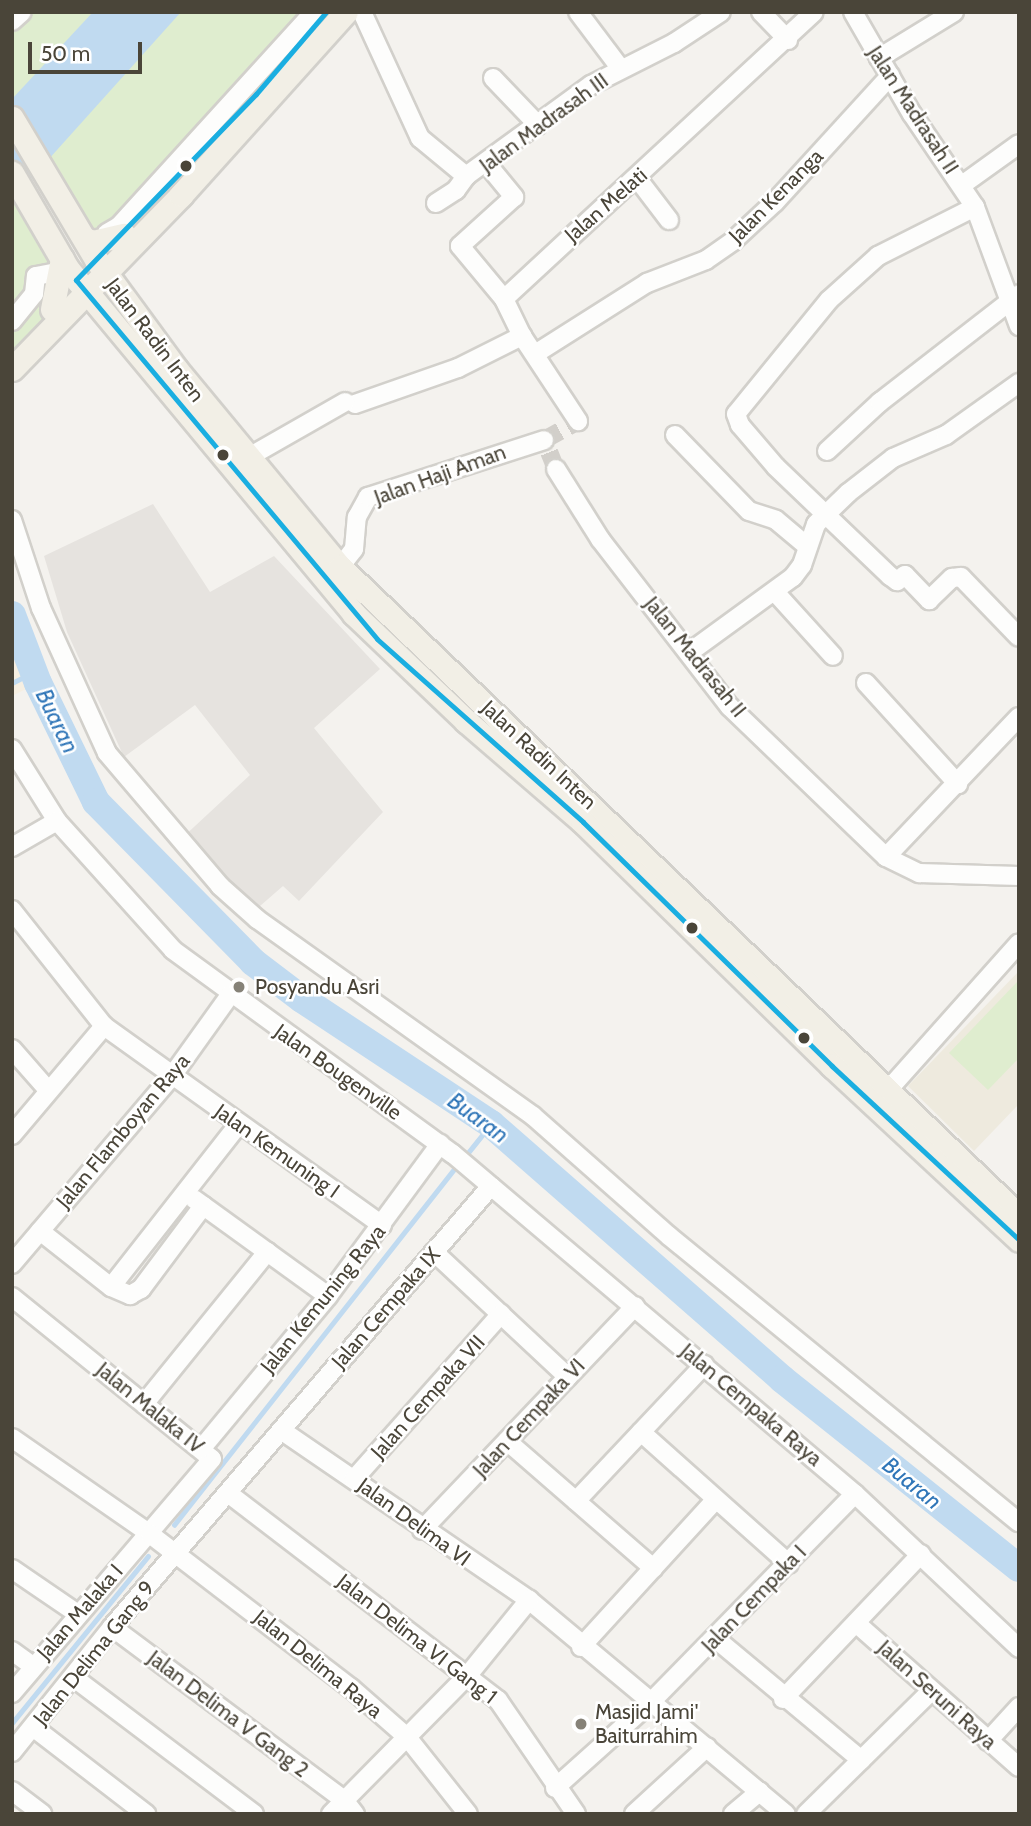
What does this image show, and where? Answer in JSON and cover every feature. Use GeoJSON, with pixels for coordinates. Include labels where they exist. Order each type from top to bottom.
{"type":"FeatureCollection","features":[{"type":"Feature","properties":{"kind":"main road"},"geometry":{"type":"LineString","coordinates":[[101,267],[105,236],[326,12]]}},
{"type":"Feature","properties":{"kind":"main road"},"geometry":{"type":"LineString","coordinates":[[12,369],[71,275],[101,267],[346,12]]}},
{"type":"Feature","properties":{"kind":"main road","name":"Jalan Radin Inten"},"geometry":{"type":"LineString","coordinates":[[12,118],[67,208],[105,236],[101,267],[247,458],[340,566],[740,959],[1019,1240]]}},
{"type":"Feature","properties":{"kind":"main road","name":"Jalan Radin Inten"},"geometry":{"type":"LineString","coordinates":[[12,173],[71,275],[328,586],[377,639],[889,1089],[1019,1216]]}},
{"type":"Feature","properties":{"kind":"main road"},"geometry":{"type":"LineString","coordinates":[[12,351],[52,309],[71,275]]}},
{"type":"Feature","properties":{"kind":"street"},"geometry":{"type":"LineString","coordinates":[[12,22],[22,12]]}},
{"type":"Feature","properties":{"kind":"street"},"geometry":{"type":"LineString","coordinates":[[105,236],[118,226],[314,12]]}},
{"type":"Feature","properties":{"kind":"street","name":"Jalan Madrasah III"},"geometry":{"type":"LineString","coordinates":[[362,12],[421,138],[466,176],[487,164],[591,85],[674,43],[721,12]]}},
{"type":"Feature","properties":{"kind":"street"},"geometry":{"type":"LineString","coordinates":[[578,12],[621,69]]}},
{"type":"Feature","properties":{"kind":"street"},"geometry":{"type":"LineString","coordinates":[[761,12],[788,40]]}},
{"type":"Feature","properties":{"kind":"street","name":"Jalan Melati"},"geometry":{"type":"LineString","coordinates":[[504,299],[788,40],[814,12]]}},
{"type":"Feature","properties":{"kind":"street","name":"Jalan Madrasah II"},"geometry":{"type":"LineString","coordinates":[[853,12],[890,76],[975,207],[1013,298],[1019,326]]}},
{"type":"Feature","properties":{"kind":"street"},"geometry":{"type":"LineString","coordinates":[[879,58],[954,12]]}},
{"type":"Feature","properties":{"kind":"street","name":"Jalan Kenanga"},"geometry":{"type":"LineString","coordinates":[[535,354],[648,283],[706,260],[733,241],[775,202],[890,76]]}},
{"type":"Feature","properties":{"kind":"street"},"geometry":{"type":"LineString","coordinates":[[493,78],[538,125]]}},
{"type":"Feature","properties":{"kind":"street"},"geometry":{"type":"LineString","coordinates":[[962,185],[1019,145]]}},
{"type":"Feature","properties":{"kind":"street"},"geometry":{"type":"LineString","coordinates":[[487,164],[514,197],[460,246],[504,299],[522,336],[578,421]]}},
{"type":"Feature","properties":{"kind":"street"},"geometry":{"type":"LineString","coordinates":[[436,203],[456,190],[466,176]]}},
{"type":"Feature","properties":{"kind":"street"},"geometry":{"type":"LineString","coordinates":[[637,178],[668,219]]}},
{"type":"Feature","properties":{"kind":"street"},"geometry":{"type":"LineString","coordinates":[[975,207],[878,256],[829,300],[736,414],[740,425],[890,576],[897,581],[905,575],[926,599],[952,578],[961,577],[1019,636]]}},
{"type":"Feature","properties":{"kind":"street"},"geometry":{"type":"LineString","coordinates":[[12,321],[34,294],[36,276],[71,275]]}},
{"type":"Feature","properties":{"kind":"street"},"geometry":{"type":"LineString","coordinates":[[827,451],[880,402],[1013,298]]}},
{"type":"Feature","properties":{"kind":"street"},"geometry":{"type":"LineString","coordinates":[[247,458],[350,403],[458,368],[522,336]]}},
{"type":"Feature","properties":{"kind":"street"},"geometry":{"type":"LineString","coordinates":[[690,652],[775,592],[800,570],[806,545],[826,514],[893,458],[946,435],[1019,383]]}},
{"type":"Feature","properties":{"kind":"street"},"geometry":{"type":"LineString","coordinates":[[675,435],[749,511],[776,520],[806,545]]}},
{"type":"Feature","properties":{"kind":"street","name":"Jalan Haji Aman"},"geometry":{"type":"LineString","coordinates":[[340,566],[354,549],[357,517],[369,497],[544,440]]}},
{"type":"Feature","properties":{"kind":"street","name":"Jalan Madrasah II"},"geometry":{"type":"LineString","coordinates":[[556,469],[600,539],[730,706],[886,857],[919,873],[1019,876]]}},
{"type":"Feature","properties":{"kind":"street"},"geometry":{"type":"LineString","coordinates":[[12,520],[41,608],[107,753],[220,886],[335,976],[533,1116],[690,1254],[1019,1522]]}},
{"type":"Feature","properties":{"kind":"street"},"geometry":{"type":"LineString","coordinates":[[775,592],[833,656]]}},
{"type":"Feature","properties":{"kind":"street"},"geometry":{"type":"LineString","coordinates":[[866,683],[958,784]]}},
{"type":"Feature","properties":{"kind":"street"},"geometry":{"type":"LineString","coordinates":[[886,857],[1019,718]]}},
{"type":"Feature","properties":{"kind":"street","name":"Jalan Bougenville"},"geometry":{"type":"LineString","coordinates":[[12,749],[57,821],[148,926],[230,995],[446,1149],[474,1172]]}},
{"type":"Feature","properties":{"kind":"street"},"geometry":{"type":"LineString","coordinates":[[12,848],[57,821]]}},
{"type":"Feature","properties":{"kind":"street","name":"Jalan Kemuning I"},"geometry":{"type":"LineString","coordinates":[[12,910],[104,1026],[382,1225]]}},
{"type":"Feature","properties":{"kind":"street"},"geometry":{"type":"LineString","coordinates":[[889,1089],[1019,943]]}},
{"type":"Feature","properties":{"kind":"street","name":"Jalan Flamboyan Raya"},"geometry":{"type":"LineString","coordinates":[[12,1264],[172,1076],[230,995]]}},
{"type":"Feature","properties":{"kind":"street"},"geometry":{"type":"LineString","coordinates":[[12,1135],[104,1026]]}},
{"type":"Feature","properties":{"kind":"street"},"geometry":{"type":"LineString","coordinates":[[12,1049],[48,1090]]}},
{"type":"Feature","properties":{"kind":"street"},"geometry":{"type":"LineString","coordinates":[[111,1287],[187,1194],[239,1124]]}},
{"type":"Feature","properties":{"kind":"street","name":"Jalan Kemuning Raya"},"geometry":{"type":"LineString","coordinates":[[201,1449],[446,1149]]}},
{"type":"Feature","properties":{"kind":"street","name":"Jalan Cempaka Raya"},"geometry":{"type":"LineString","coordinates":[[474,1172],[855,1493],[1019,1648]]}},
{"type":"Feature","properties":{"kind":"street","name":"Jalan Cempaka IX"},"geometry":{"type":"LineString","coordinates":[[281,1430],[491,1186]]}},
{"type":"Feature","properties":{"kind":"street"},"geometry":{"type":"LineString","coordinates":[[187,1194],[328,1296]]}},
{"type":"Feature","properties":{"kind":"street"},"geometry":{"type":"LineString","coordinates":[[40,1231],[111,1287],[130,1295],[141,1289],[203,1206]]}},
{"type":"Feature","properties":{"kind":"street"},"geometry":{"type":"LineString","coordinates":[[144,1404],[267,1252]]}},
{"type":"Feature","properties":{"kind":"street"},"geometry":{"type":"LineString","coordinates":[[434,1252],[568,1377]]}},
{"type":"Feature","properties":{"kind":"street","name":"Jalan Malaka IV"},"geometry":{"type":"LineString","coordinates":[[12,1297],[201,1449],[211,1462],[150,1534]]}},
{"type":"Feature","properties":{"kind":"street","name":"Jalan Cempaka VI"},"geometry":{"type":"LineString","coordinates":[[422,1530],[635,1306]]}},
{"type":"Feature","properties":{"kind":"street","name":"Jalan Cempaka VII"},"geometry":{"type":"LineString","coordinates":[[354,1479],[501,1314]]}},
{"type":"Feature","properties":{"kind":"street"},"geometry":{"type":"LineString","coordinates":[[576,1501],[704,1365]]}},
{"type":"Feature","properties":{"kind":"street"},"geometry":{"type":"LineString","coordinates":[[175,1554],[281,1430]]}},
{"type":"Feature","properties":{"kind":"street","name":"Jalan Delima VI"},"geometry":{"type":"LineString","coordinates":[[281,1430],[354,1479],[422,1530],[530,1601],[581,1647],[786,1814]]}},
{"type":"Feature","properties":{"kind":"street"},"geometry":{"type":"LineString","coordinates":[[640,1432],[789,1564]]}},
{"type":"Feature","properties":{"kind":"street","name":"Jalan Delima Raya"},"geometry":{"type":"LineString","coordinates":[[12,1438],[150,1534],[271,1624],[407,1737],[468,1814]]}},
{"type":"Feature","properties":{"kind":"street"},"geometry":{"type":"LineString","coordinates":[[508,1441],[653,1568]]}},
{"type":"Feature","properties":{"kind":"street","name":"Jalan Delima VI Gang 1"},"geometry":{"type":"LineString","coordinates":[[228,1493],[498,1700],[555,1788],[576,1814]]}},
{"type":"Feature","properties":{"kind":"street","name":"Jalan Cempaka I"},"geometry":{"type":"LineString","coordinates":[[555,1788],[716,1639],[855,1493]]}},
{"type":"Feature","properties":{"kind":"street"},"geometry":{"type":"LineString","coordinates":[[581,1647],[716,1499]]}},
{"type":"Feature","properties":{"kind":"street","name":"Jalan Malaka I"},"geometry":{"type":"LineString","coordinates":[[12,1693],[150,1534]]}},
{"type":"Feature","properties":{"kind":"street","name":"Jalan Delima Gang 9"},"geometry":{"type":"LineString","coordinates":[[12,1752],[112,1627],[175,1554]]}},
{"type":"Feature","properties":{"kind":"street"},"geometry":{"type":"LineString","coordinates":[[783,1699],[920,1554]]}},
{"type":"Feature","properties":{"kind":"street"},"geometry":{"type":"LineString","coordinates":[[12,1569],[78,1614]]}},
{"type":"Feature","properties":{"kind":"street"},"geometry":{"type":"LineString","coordinates":[[331,1814],[349,1807],[407,1737],[468,1675],[530,1601]]}},
{"type":"Feature","properties":{"kind":"street","name":"Jalan Seruni Raya"},"geometry":{"type":"LineString","coordinates":[[856,1623],[1019,1767]]}},
{"type":"Feature","properties":{"kind":"street","name":"Jalan Delima V Gang 2"},"geometry":{"type":"LineString","coordinates":[[112,1627],[349,1807]]}},
{"type":"Feature","properties":{"kind":"street"},"geometry":{"type":"LineString","coordinates":[[716,1639],[783,1699],[861,1760]]}},
{"type":"Feature","properties":{"kind":"street"},"geometry":{"type":"LineString","coordinates":[[12,1651],[33,1666]]}},
{"type":"Feature","properties":{"kind":"street"},"geometry":{"type":"LineString","coordinates":[[73,1677],[254,1814]]}},
{"type":"Feature","properties":{"kind":"street"},"geometry":{"type":"LineString","coordinates":[[806,1814],[931,1691]]}},
{"type":"Feature","properties":{"kind":"street"},"geometry":{"type":"LineString","coordinates":[[988,1741],[1019,1707]]}},
{"type":"Feature","properties":{"kind":"street"},"geometry":{"type":"LineString","coordinates":[[33,1727],[146,1814]]}},
{"type":"Feature","properties":{"kind":"street"},"geometry":{"type":"LineString","coordinates":[[634,1814],[707,1747]]}},
{"type":"Feature","properties":{"kind":"street"},"geometry":{"type":"LineString","coordinates":[[12,1791],[42,1814]]}},
{"type":"Feature","properties":{"kind":"street"},"geometry":{"type":"LineString","coordinates":[[733,1814],[760,1791]]}},
{"type":"Feature","properties":{"kind":"shaded area"},"geometry":{"type":"Polygon","coordinates":[[[153,504],[210,592],[274,556],[380,669],[314,728],[383,812],[299,901],[283,886],[253,912],[181,839],[250,775],[195,705],[124,757],[67,632],[44,556],[153,504]]]}},
{"type":"Feature","properties":{"kind":"shaded area"},"geometry":{"type":"Polygon","coordinates":[[[12,615],[38,683],[12,696],[12,615]]]}},
{"type":"Feature","properties":{"kind":"shaded area"},"geometry":{"type":"Polygon","coordinates":[[[1019,971],[1019,1104],[974,1151],[908,1086],[1019,971]]]}},
{"type":"Feature","properties":{"kind":"green space"},"geometry":{"type":"Polygon","coordinates":[[[21,12],[326,12],[256,94],[97,261],[12,118],[12,21],[21,12]]]}},
{"type":"Feature","properties":{"kind":"green space"},"geometry":{"type":"Polygon","coordinates":[[[12,173],[55,251],[52,309],[12,351],[12,173]]]}},
{"type":"Feature","properties":{"kind":"green space"},"geometry":{"type":"Polygon","coordinates":[[[1019,980],[1019,1058],[988,1090],[949,1053],[1019,980]]]}},
{"type":"Feature","properties":{"kind":"water"},"geometry":{"type":"Polygon","coordinates":[[[93,12],[181,12],[12,200],[12,99],[93,12]]]}},
{"type":"Feature","properties":{"kind":"waterway","name":"Buaran"},"geometry":{"type":"LineString","coordinates":[[12,615],[38,683],[96,802],[253,962],[302,999],[491,1124],[782,1379],[1019,1568]]}},
{"type":"Feature","properties":{"kind":"waterway"},"geometry":{"type":"LineString","coordinates":[[12,683],[34,672]]}},
{"type":"Feature","properties":{"kind":"waterway"},"geometry":{"type":"LineString","coordinates":[[463,1159],[491,1124]]}},
{"type":"Feature","properties":{"kind":"waterway"},"geometry":{"type":"LineString","coordinates":[[174,1525],[457,1166]]}},
{"type":"Feature","properties":{"kind":"waterway"},"geometry":{"type":"LineString","coordinates":[[12,1723],[148,1556]]}},
{"type":"Feature","properties":{"kind":"tunnel"},"geometry":{"type":"LineString","coordinates":[[556,469],[544,440],[578,421]]}},
{"type":"Feature","properties":{"kind":"transit line"},"geometry":{"type":"LineString","coordinates":[[326,12],[256,94],[76,280],[377,639],[583,822],[832,1066],[1019,1240]]}},
{"type":"Feature","properties":{"kind":"place","name":"Posyandu Asri"},"geometry":{"type":"Point","coordinates":[239,987]}},
{"type":"Feature","properties":{"kind":"place","name":"Masjid Jami' Baiturrahim"},"geometry":{"type":"Point","coordinates":[581,1724]}}]}
